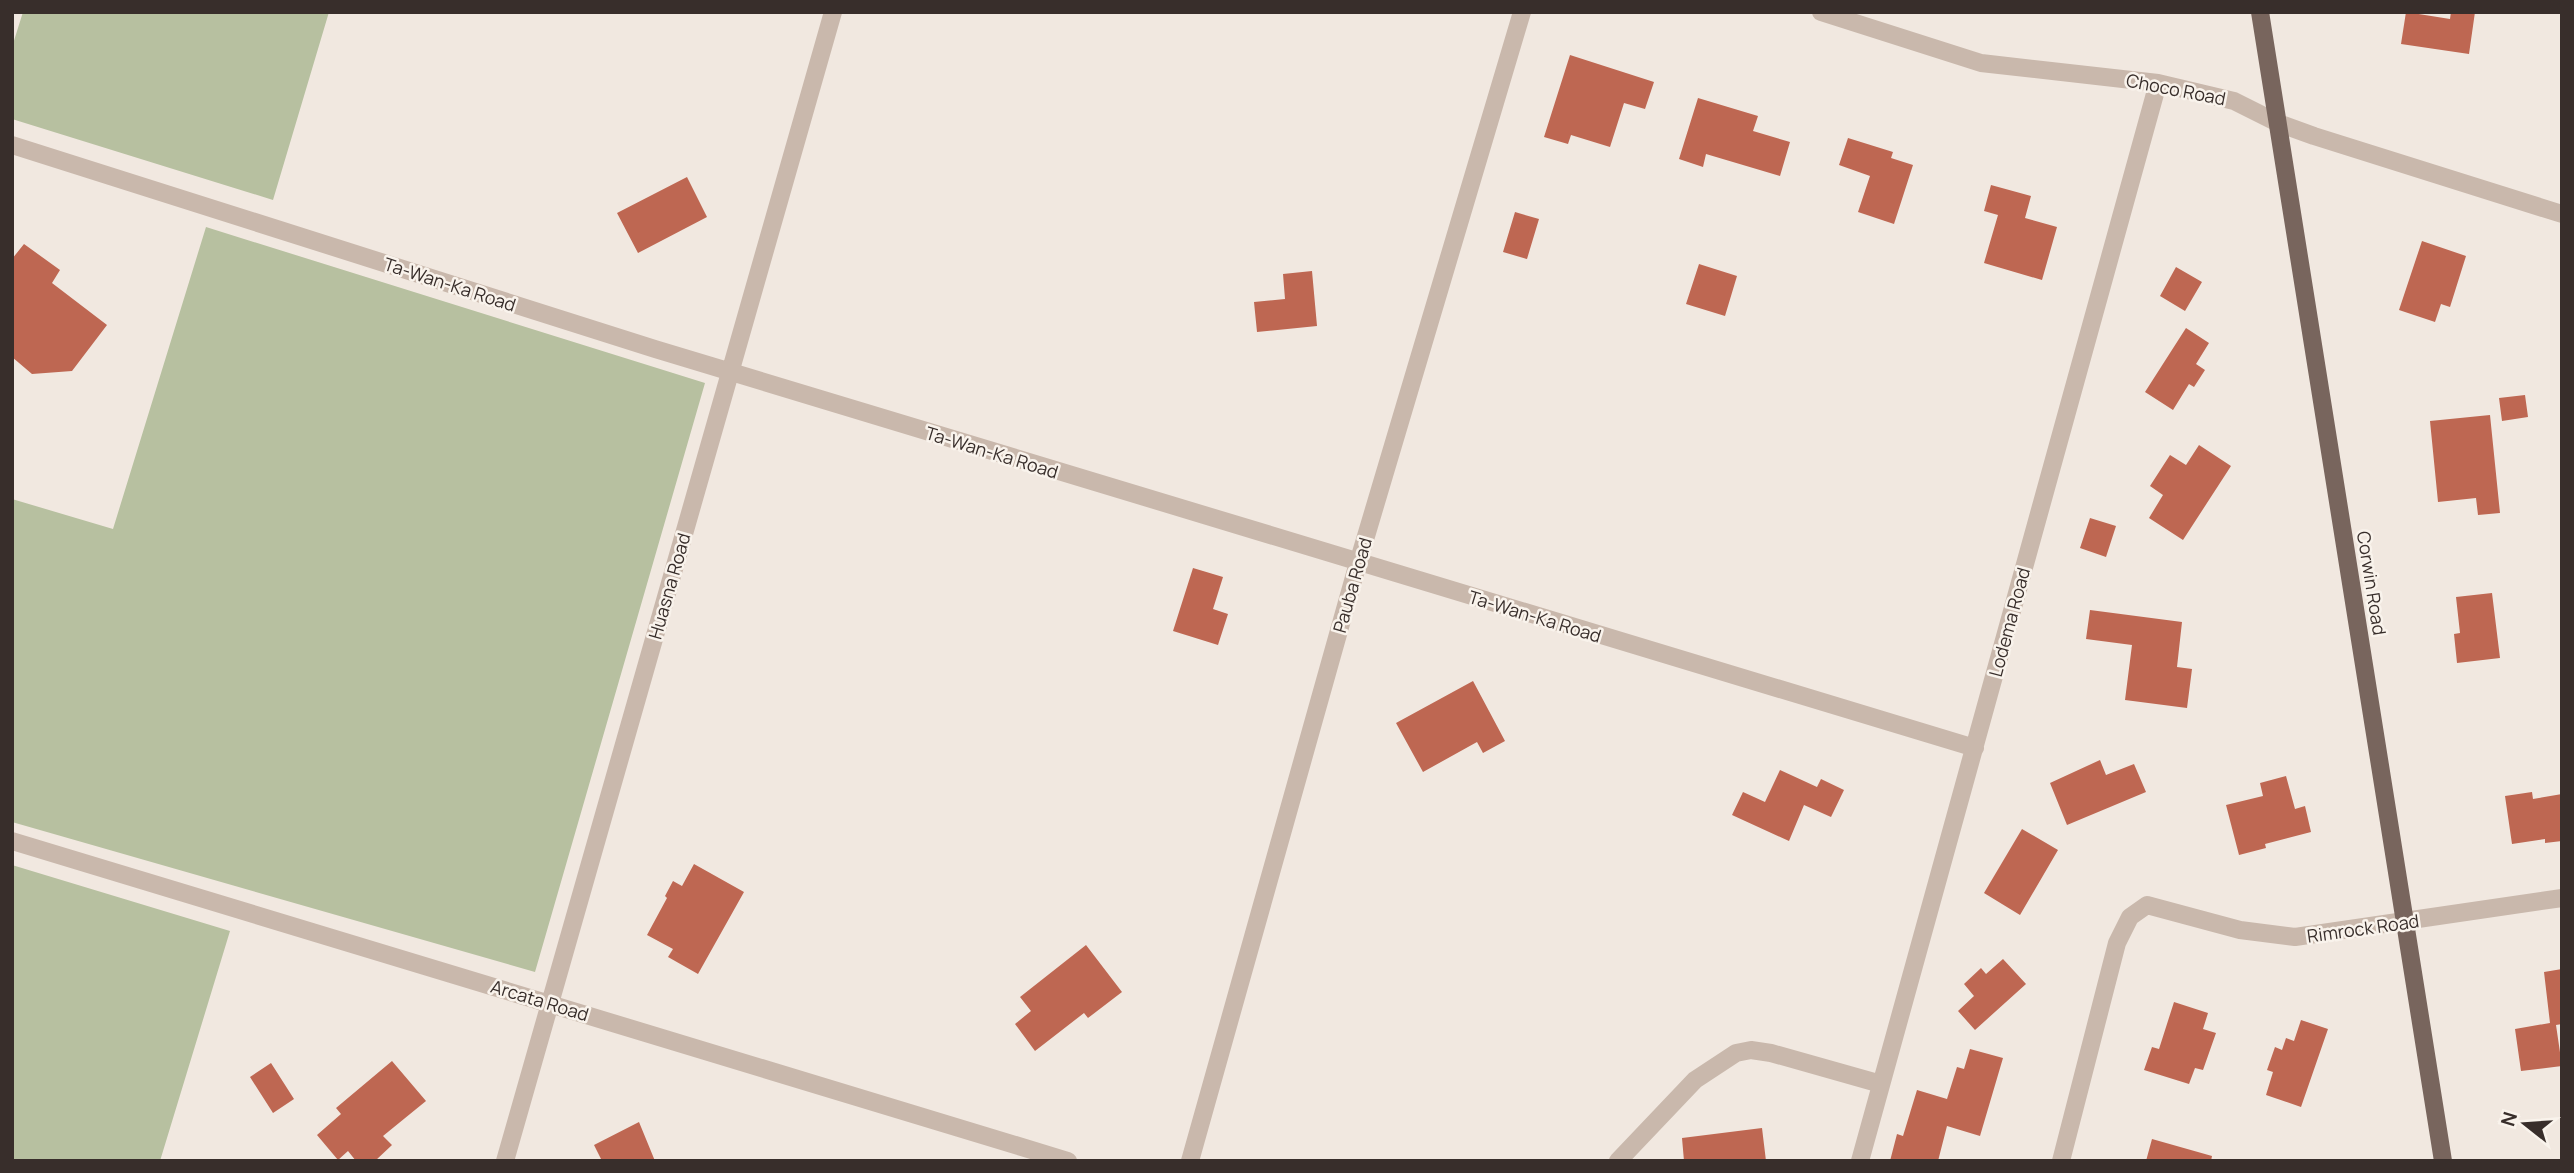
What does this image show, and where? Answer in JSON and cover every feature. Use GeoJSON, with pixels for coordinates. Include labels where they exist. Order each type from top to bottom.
{"type":"FeatureCollection","features":[{"type":"Feature","properties":{"kind":"main road","name":"Corwin Road"},"geometry":{"type":"LineString","coordinates":[[2260,12],[2443,1161]]}},
{"type":"Feature","properties":{"kind":"street","name":"Huasna Road"},"geometry":{"type":"LineString","coordinates":[[505,1161],[833,12]]}},
{"type":"Feature","properties":{"kind":"street","name":"Pauba Road"},"geometry":{"type":"LineString","coordinates":[[1191,1161],[1359,563],[1522,12]]}},
{"type":"Feature","properties":{"kind":"street","name":"Choco Road"},"geometry":{"type":"LineString","coordinates":[[1821,12],[1981,63],[2158,83],[2234,101],[2278,123],[2314,136],[2562,214]]}},
{"type":"Feature","properties":{"kind":"street","name":"Lodema Road"},"geometry":{"type":"LineString","coordinates":[[1860,1161],[2158,83]]}},
{"type":"Feature","properties":{"kind":"street","name":"Ta-Wan-Ka Road"},"geometry":{"type":"LineString","coordinates":[[12,145],[730,372],[1975,748]]}},
{"type":"Feature","properties":{"kind":"street","name":"Arcata Road"},"geometry":{"type":"LineString","coordinates":[[12,841],[1068,1161]]}},
{"type":"Feature","properties":{"kind":"street","name":"Rimrock Road"},"geometry":{"type":"LineString","coordinates":[[2061,1161],[2117,943],[2130,917],[2147,905],[2240,930],[2295,937],[2562,898]]}},
{"type":"Feature","properties":{"kind":"street"},"geometry":{"type":"LineString","coordinates":[[1618,1161],[1695,1080],[1736,1053],[1771,1053],[1881,1084]]}},
{"type":"Feature","properties":{"kind":"green space"},"geometry":{"type":"Polygon","coordinates":[[[23,12],[329,12],[273,200],[12,119],[12,47],[23,12]]]}},
{"type":"Feature","properties":{"kind":"green space"},"geometry":{"type":"Polygon","coordinates":[[[206,227],[705,383],[535,972],[12,822],[12,499],[113,529],[206,227]]]}},
{"type":"Feature","properties":{"kind":"green space"},"geometry":{"type":"Polygon","coordinates":[[[12,865],[230,931],[160,1161],[12,1161],[12,865]]]}},
{"type":"Feature","properties":{"kind":"building"},"geometry":{"type":"Polygon","coordinates":[[[2406,12],[2450,19],[2451,12],[2475,12],[2469,54],[2401,44],[2406,12]]]}},
{"type":"Feature","properties":{"kind":"building"},"geometry":{"type":"Polygon","coordinates":[[[1570,55],[1654,82],[1645,109],[1624,103],[1610,147],[1571,135],[1568,144],[1544,137],[1570,55]]]}},
{"type":"Feature","properties":{"kind":"building"},"geometry":{"type":"Polygon","coordinates":[[[1698,98],[1758,116],[1753,131],[1790,142],[1780,176],[1706,154],[1703,167],[1679,159],[1698,98]]]}},
{"type":"Feature","properties":{"kind":"building"},"geometry":{"type":"Polygon","coordinates":[[[1848,138],[1893,152],[1891,158],[1913,165],[1894,224],[1858,212],[1870,176],[1839,165],[1848,138]]]}},
{"type":"Feature","properties":{"kind":"building"},"geometry":{"type":"Polygon","coordinates":[[[687,177],[707,217],[638,253],[617,213],[687,177]]]}},
{"type":"Feature","properties":{"kind":"building"},"geometry":{"type":"Polygon","coordinates":[[[1991,185],[2031,196],[2025,218],[2057,227],[2042,280],[1984,263],[1998,215],[1984,211],[1991,185]]]}},
{"type":"Feature","properties":{"kind":"building"},"geometry":{"type":"Polygon","coordinates":[[[1515,212],[1539,219],[1527,259],[1503,252],[1515,212]]]}},
{"type":"Feature","properties":{"kind":"building"},"geometry":{"type":"Polygon","coordinates":[[[2422,241],[2466,256],[2450,307],[2441,304],[2435,322],[2399,310],[2422,241]]]}},
{"type":"Feature","properties":{"kind":"building"},"geometry":{"type":"Polygon","coordinates":[[[24,244],[60,270],[52,283],[107,325],[72,371],[32,374],[12,357],[12,259],[24,244]]]}},
{"type":"Feature","properties":{"kind":"building"},"geometry":{"type":"Polygon","coordinates":[[[1699,264],[1737,276],[1725,316],[1686,304],[1699,264]]]}},
{"type":"Feature","properties":{"kind":"building"},"geometry":{"type":"Polygon","coordinates":[[[2176,267],[2202,282],[2185,311],[2160,296],[2176,267]]]}},
{"type":"Feature","properties":{"kind":"building"},"geometry":{"type":"Polygon","coordinates":[[[1312,271],[1317,326],[1257,332],[1254,302],[1285,299],[1283,274],[1312,271]]]}},
{"type":"Feature","properties":{"kind":"building"},"geometry":{"type":"Polygon","coordinates":[[[2186,328],[2209,343],[2196,364],[2205,370],[2194,387],[2189,384],[2173,410],[2145,392],[2186,328]]]}},
{"type":"Feature","properties":{"kind":"building"},"geometry":{"type":"Polygon","coordinates":[[[2525,395],[2528,417],[2502,421],[2499,398],[2525,395]]]}},
{"type":"Feature","properties":{"kind":"building"},"geometry":{"type":"Polygon","coordinates":[[[2490,415],[2500,513],[2478,515],[2476,498],[2438,502],[2430,421],[2490,415]]]}},
{"type":"Feature","properties":{"kind":"building"},"geometry":{"type":"Polygon","coordinates":[[[2199,445],[2231,466],[2183,540],[2149,518],[2163,495],[2150,486],[2170,455],[2186,465],[2199,445]]]}},
{"type":"Feature","properties":{"kind":"building"},"geometry":{"type":"Polygon","coordinates":[[[2090,518],[2116,526],[2106,557],[2080,548],[2090,518]]]}},
{"type":"Feature","properties":{"kind":"building"},"geometry":{"type":"Polygon","coordinates":[[[1193,568],[1223,577],[1213,609],[1228,614],[1218,645],[1173,631],[1193,568]]]}},
{"type":"Feature","properties":{"kind":"building"},"geometry":{"type":"Polygon","coordinates":[[[2492,593],[2500,658],[2457,663],[2454,634],[2460,633],[2456,597],[2492,593]]]}},
{"type":"Feature","properties":{"kind":"building"},"geometry":{"type":"Polygon","coordinates":[[[2090,610],[2182,622],[2177,667],[2192,669],[2187,708],[2125,700],[2132,645],[2086,639],[2090,610]]]}},
{"type":"Feature","properties":{"kind":"building"},"geometry":{"type":"Polygon","coordinates":[[[1473,681],[1505,741],[1483,753],[1477,742],[1423,772],[1396,723],[1473,681]]]}},
{"type":"Feature","properties":{"kind":"building"},"geometry":{"type":"Polygon","coordinates":[[[2100,760],[2106,775],[2134,764],[2146,792],[2067,825],[2050,783],[2100,760]]]}},
{"type":"Feature","properties":{"kind":"building"},"geometry":{"type":"Polygon","coordinates":[[[1780,770],[1817,787],[1821,779],[1844,790],[1831,817],[1804,805],[1789,841],[1732,815],[1743,792],[1765,802],[1780,770]]]}},
{"type":"Feature","properties":{"kind":"building"},"geometry":{"type":"Polygon","coordinates":[[[2286,776],[2295,809],[2305,806],[2311,832],[2265,844],[2266,848],[2239,855],[2226,805],[2263,796],[2260,783],[2286,776]]]}},
{"type":"Feature","properties":{"kind":"building"},"geometry":{"type":"Polygon","coordinates":[[[2532,792],[2533,799],[2562,794],[2562,841],[2545,843],[2545,839],[2512,844],[2505,796],[2532,792]]]}},
{"type":"Feature","properties":{"kind":"building"},"geometry":{"type":"Polygon","coordinates":[[[2022,829],[2058,850],[2020,915],[1984,893],[2022,829]]]}},
{"type":"Feature","properties":{"kind":"building"},"geometry":{"type":"Polygon","coordinates":[[[694,864],[744,892],[698,974],[668,957],[673,949],[647,935],[673,881],[682,886],[694,864]]]}},
{"type":"Feature","properties":{"kind":"building"},"geometry":{"type":"Polygon","coordinates":[[[1086,945],[1122,992],[1088,1018],[1084,1013],[1035,1051],[1015,1024],[1031,1011],[1020,997],[1086,945]]]}},
{"type":"Feature","properties":{"kind":"building"},"geometry":{"type":"Polygon","coordinates":[[[2003,959],[2026,984],[1975,1030],[1958,1011],[1974,996],[1964,984],[1981,968],[1986,974],[2003,959]]]}},
{"type":"Feature","properties":{"kind":"building"},"geometry":{"type":"Polygon","coordinates":[[[2562,969],[2562,1024],[2556,1025],[2562,1066],[2521,1071],[2515,1029],[2550,1023],[2544,972],[2562,969]]]}},
{"type":"Feature","properties":{"kind":"building"},"geometry":{"type":"Polygon","coordinates":[[[2174,1002],[2208,1013],[2203,1029],[2216,1033],[2203,1070],[2195,1068],[2189,1084],[2144,1070],[2152,1047],[2159,1049],[2174,1002]]]}},
{"type":"Feature","properties":{"kind":"building"},"geometry":{"type":"Polygon","coordinates":[[[2301,1020],[2328,1029],[2301,1107],[2266,1095],[2273,1072],[2267,1070],[2275,1047],[2282,1050],[2286,1038],[2294,1041],[2301,1020]]]}},
{"type":"Feature","properties":{"kind":"building"},"geometry":{"type":"Polygon","coordinates":[[[1970,1049],[2003,1058],[1980,1136],[1947,1126],[1938,1161],[1890,1161],[1897,1134],[1903,1136],[1917,1090],[1947,1099],[1957,1067],[1964,1069],[1970,1049]]]}},
{"type":"Feature","properties":{"kind":"building"},"geometry":{"type":"Polygon","coordinates":[[[392,1061],[426,1101],[383,1136],[392,1145],[375,1161],[356,1161],[348,1151],[338,1160],[317,1135],[341,1114],[336,1108],[392,1061]]]}},
{"type":"Feature","properties":{"kind":"building"},"geometry":{"type":"Polygon","coordinates":[[[271,1063],[294,1099],[273,1113],[250,1077],[271,1063]]]}},
{"type":"Feature","properties":{"kind":"building"},"geometry":{"type":"Polygon","coordinates":[[[639,1122],[655,1161],[602,1161],[594,1145],[639,1122]]]}},
{"type":"Feature","properties":{"kind":"building"},"geometry":{"type":"Polygon","coordinates":[[[1762,1128],[1766,1161],[1684,1161],[1682,1138],[1762,1128]]]}},
{"type":"Feature","properties":{"kind":"building"},"geometry":{"type":"Polygon","coordinates":[[[2152,1139],[2212,1156],[2211,1161],[2146,1161],[2152,1139]]]}}]}
